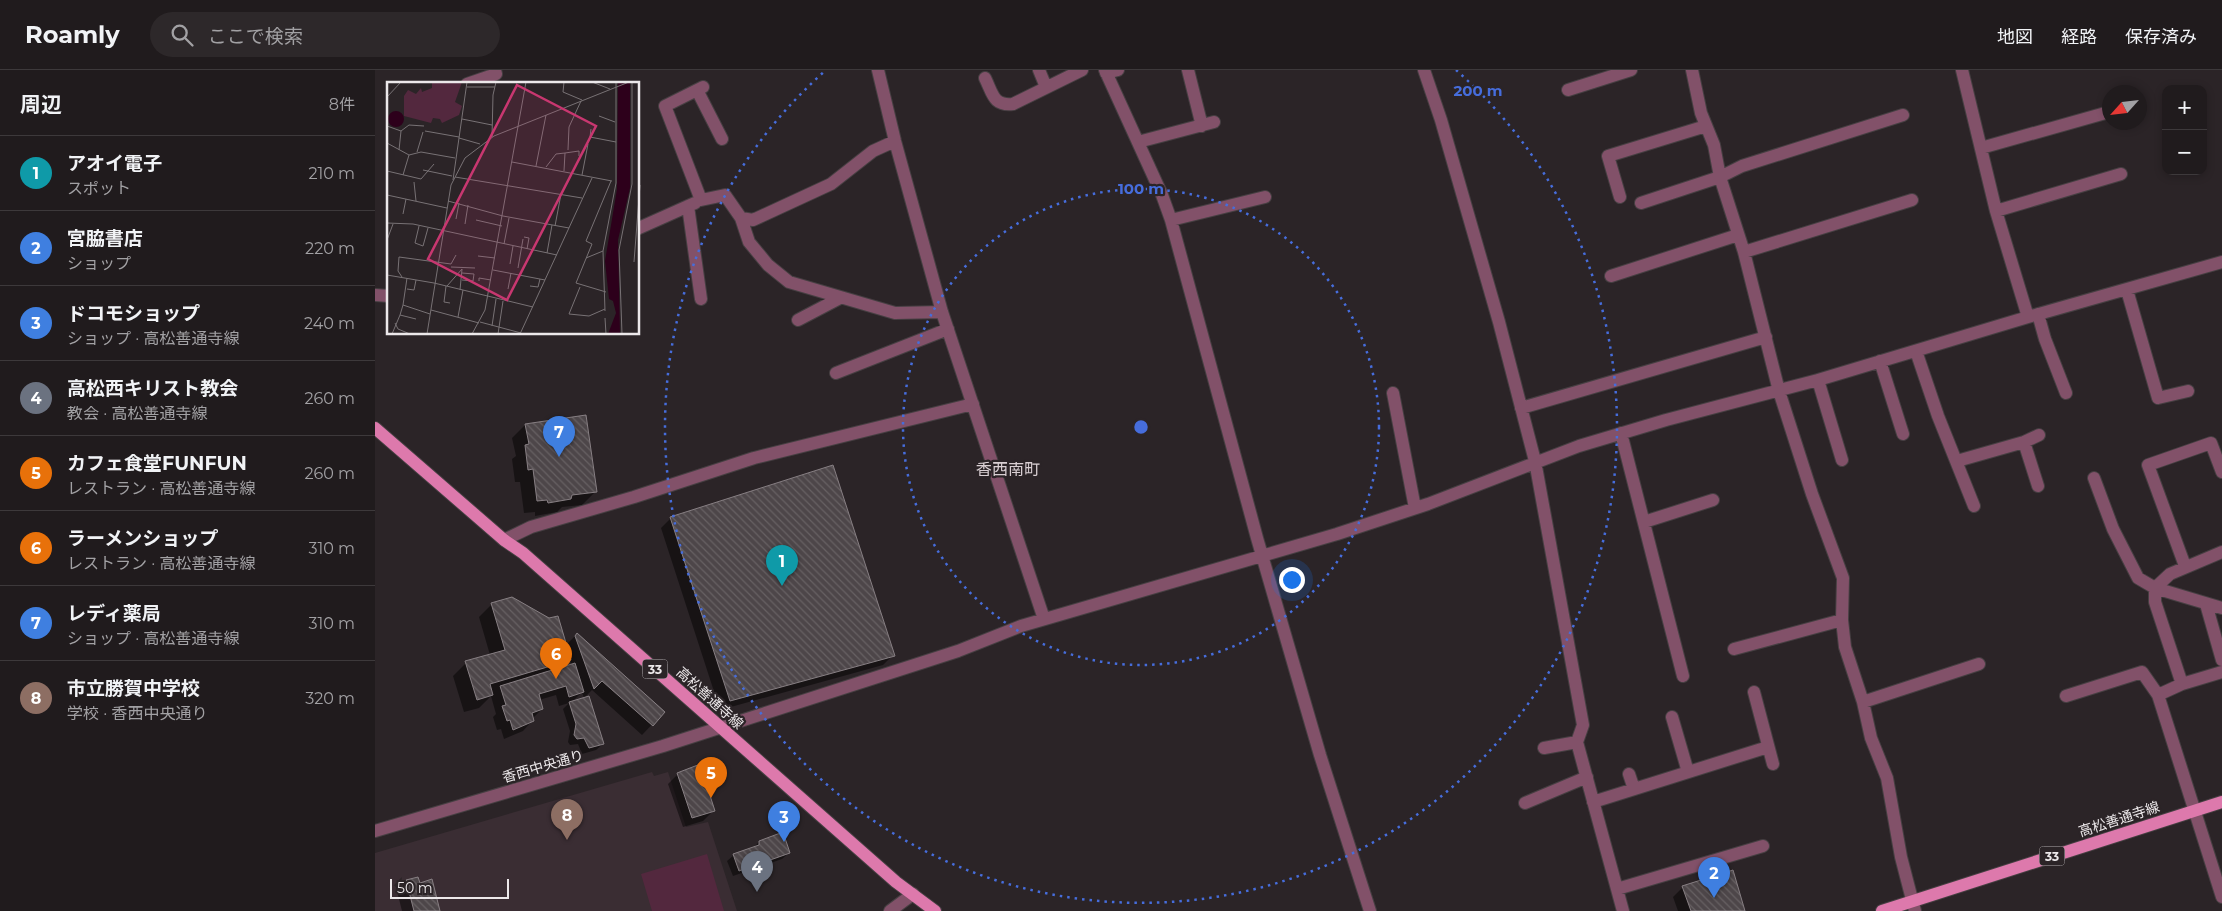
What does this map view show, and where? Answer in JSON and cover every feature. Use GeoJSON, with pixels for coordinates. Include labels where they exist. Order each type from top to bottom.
{"type":"FeatureCollection","features":[{"type":"Feature","properties":{"kind":"main road","name":"高松善通寺線"},"geometry":{"type":"LineString","coordinates":[[375,428],[504,540],[530,560],[719,727],[935,911]]}},
{"type":"Feature","properties":{"kind":"main road","name":"高松善通寺線"},"geometry":{"type":"LineString","coordinates":[[1882,911],[1913,906],[2222,802]]}},
{"type":"Feature","properties":{"kind":"street"},"geometry":{"type":"LineString","coordinates":[[473,82],[496,74],[495,70]]}},
{"type":"Feature","properties":{"kind":"street"},"geometry":{"type":"LineString","coordinates":[[878,70],[895,141],[942,312],[1044,619]]}},
{"type":"Feature","properties":{"kind":"street"},"geometry":{"type":"LineString","coordinates":[[1039,70],[1046,87]]}},
{"type":"Feature","properties":{"kind":"street"},"geometry":{"type":"LineString","coordinates":[[985,78],[997,101],[1003,105],[1013,104],[1082,70]]}},
{"type":"Feature","properties":{"kind":"street"},"geometry":{"type":"LineString","coordinates":[[1138,142],[1208,124],[1188,70]]}},
{"type":"Feature","properties":{"kind":"street"},"geometry":{"type":"LineString","coordinates":[[1424,70],[1441,120],[1496,312],[1535,461],[1583,725],[1577,742],[1623,911]]}},
{"type":"Feature","properties":{"kind":"street"},"geometry":{"type":"LineString","coordinates":[[1568,90],[1631,70]]}},
{"type":"Feature","properties":{"kind":"street"},"geometry":{"type":"LineString","coordinates":[[1692,70],[1701,113],[1714,145],[1720,177],[1744,252],[1779,391],[1812,494],[1843,578],[1842,620],[1845,647],[1863,702],[1871,738],[1887,778],[1901,857],[1913,906]]}},
{"type":"Feature","properties":{"kind":"street"},"geometry":{"type":"LineString","coordinates":[[1962,70],[1996,211],[2033,315],[2066,394]]}},
{"type":"Feature","properties":{"kind":"street"},"geometry":{"type":"LineString","coordinates":[[1110,71],[1171,220],[1263,557],[1320,755],[1370,911]]}},
{"type":"Feature","properties":{"kind":"street"},"geometry":{"type":"LineString","coordinates":[[701,200],[665,106],[700,88],[722,138]]}},
{"type":"Feature","properties":{"kind":"street"},"geometry":{"type":"LineString","coordinates":[[1981,148],[2102,114]]}},
{"type":"Feature","properties":{"kind":"street"},"geometry":{"type":"LineString","coordinates":[[1641,203],[1720,177],[1742,166],[1903,115]]}},
{"type":"Feature","properties":{"kind":"street"},"geometry":{"type":"LineString","coordinates":[[1620,197],[1607,156],[1706,126]]}},
{"type":"Feature","properties":{"kind":"street"},"geometry":{"type":"LineString","coordinates":[[741,218],[753,220],[831,184],[873,151],[895,141]]}},
{"type":"Feature","properties":{"kind":"street"},"geometry":{"type":"LineString","coordinates":[[1996,211],[2121,174]]}},
{"type":"Feature","properties":{"kind":"street"},"geometry":{"type":"LineString","coordinates":[[640,228],[701,200],[725,196],[741,218],[749,242],[768,265],[789,282],[895,313],[942,312]]}},
{"type":"Feature","properties":{"kind":"street"},"geometry":{"type":"LineString","coordinates":[[1171,220],[1265,197]]}},
{"type":"Feature","properties":{"kind":"street"},"geometry":{"type":"LineString","coordinates":[[1744,252],[1912,200]]}},
{"type":"Feature","properties":{"kind":"street"},"geometry":{"type":"LineString","coordinates":[[688,206],[701,299]]}},
{"type":"Feature","properties":{"kind":"street"},"geometry":{"type":"LineString","coordinates":[[1611,276],[1738,235]]}},
{"type":"Feature","properties":{"kind":"street","name":"香西中央通り"},"geometry":{"type":"LineString","coordinates":[[375,830],[663,746],[958,651],[1021,626],[1263,557],[1415,508],[1535,461],[1621,433],[1818,380],[2033,315],[2222,262]]}},
{"type":"Feature","properties":{"kind":"street"},"geometry":{"type":"LineString","coordinates":[[2127,290],[2158,398],[2188,391]]}},
{"type":"Feature","properties":{"kind":"street"},"geometry":{"type":"LineString","coordinates":[[798,320],[840,298]]}},
{"type":"Feature","properties":{"kind":"street"},"geometry":{"type":"LineString","coordinates":[[836,373],[948,329]]}},
{"type":"Feature","properties":{"kind":"street"},"geometry":{"type":"LineString","coordinates":[[1521,408],[1766,337]]}},
{"type":"Feature","properties":{"kind":"street"},"geometry":{"type":"LineString","coordinates":[[1916,351],[1938,416],[1974,506]]}},
{"type":"Feature","properties":{"kind":"street"},"geometry":{"type":"LineString","coordinates":[[1880,361],[1903,434]]}},
{"type":"Feature","properties":{"kind":"street"},"geometry":{"type":"LineString","coordinates":[[1818,380],[1842,460]]}},
{"type":"Feature","properties":{"kind":"street"},"geometry":{"type":"LineString","coordinates":[[1393,393],[1415,508]]}},
{"type":"Feature","properties":{"kind":"street"},"geometry":{"type":"LineString","coordinates":[[504,540],[531,527],[755,458],[973,404]]}},
{"type":"Feature","properties":{"kind":"street"},"geometry":{"type":"LineString","coordinates":[[1621,433],[1683,676]]}},
{"type":"Feature","properties":{"kind":"street"},"geometry":{"type":"LineString","coordinates":[[1957,461],[2024,442],[2039,435]]}},
{"type":"Feature","properties":{"kind":"street"},"geometry":{"type":"LineString","coordinates":[[2024,442],[2039,486]]}},
{"type":"Feature","properties":{"kind":"street"},"geometry":{"type":"LineString","coordinates":[[2185,566],[2148,465],[2211,443],[2222,472]]}},
{"type":"Feature","properties":{"kind":"street"},"geometry":{"type":"LineString","coordinates":[[2094,478],[2113,529],[2138,578],[2155,588],[2222,608]]}},
{"type":"Feature","properties":{"kind":"street"},"geometry":{"type":"LineString","coordinates":[[1644,522],[1713,500]]}},
{"type":"Feature","properties":{"kind":"street"},"geometry":{"type":"LineString","coordinates":[[2181,684],[2155,602],[2155,588],[2170,574],[2185,566],[2221,556]]}},
{"type":"Feature","properties":{"kind":"street"},"geometry":{"type":"LineString","coordinates":[[2206,604],[2222,660]]}},
{"type":"Feature","properties":{"kind":"street"},"geometry":{"type":"LineString","coordinates":[[1734,649],[1842,620]]}},
{"type":"Feature","properties":{"kind":"street"},"geometry":{"type":"LineString","coordinates":[[1863,702],[1979,664]]}},
{"type":"Feature","properties":{"kind":"street"},"geometry":{"type":"LineString","coordinates":[[2066,696],[2142,672],[2158,695],[2222,897]]}},
{"type":"Feature","properties":{"kind":"street"},"geometry":{"type":"LineString","coordinates":[[2158,695],[2181,684],[2222,672]]}},
{"type":"Feature","properties":{"kind":"street"},"geometry":{"type":"LineString","coordinates":[[1754,692],[1773,764]]}},
{"type":"Feature","properties":{"kind":"street"},"geometry":{"type":"LineString","coordinates":[[1672,718],[1688,772]]}},
{"type":"Feature","properties":{"kind":"street"},"geometry":{"type":"LineString","coordinates":[[1544,748],[1577,742]]}},
{"type":"Feature","properties":{"kind":"street"},"geometry":{"type":"LineString","coordinates":[[1593,802],[1768,747]]}},
{"type":"Feature","properties":{"kind":"street"},"geometry":{"type":"LineString","coordinates":[[1629,774],[1634,789]]}},
{"type":"Feature","properties":{"kind":"street"},"geometry":{"type":"LineString","coordinates":[[1525,802],[1587,777]]}},
{"type":"Feature","properties":{"kind":"street"},"geometry":{"type":"LineString","coordinates":[[1617,889],[1763,846]]}},
{"type":"Feature","properties":{"kind":"street"},"geometry":{"type":"LineString","coordinates":[[890,911],[913,894]]}},
{"type":"Feature","properties":{"kind":"shaded area"},"geometry":{"type":"Polygon","coordinates":[[[652,772],[654,776],[668,772],[686,827],[708,822],[737,911],[375,911],[375,853],[652,772]]]}},
{"type":"Feature","properties":{"kind":"shaded area"},"geometry":{"type":"Polygon","coordinates":[[[707,854],[724,911],[652,911],[641,874],[707,854]]]}},
{"type":"Feature","properties":{"kind":"building"},"geometry":{"type":"Polygon","coordinates":[[[586,415],[597,492],[572,495],[571,499],[548,503],[547,500],[537,501],[533,469],[528,470],[525,445],[529,444],[525,424],[586,415]]]}},
{"type":"Feature","properties":{"kind":"building"},"geometry":{"type":"Polygon","coordinates":[[[833,465],[895,656],[730,701],[670,517],[833,465]]]}},
{"type":"Feature","properties":{"kind":"building"},"geometry":{"type":"Polygon","coordinates":[[[512,597],[549,618],[558,616],[571,660],[490,684],[493,695],[477,700],[465,661],[505,650],[491,603],[512,597]]]}},
{"type":"Feature","properties":{"kind":"building"},"geometry":{"type":"Polygon","coordinates":[[[577,633],[665,712],[653,726],[602,681],[594,689],[575,636],[577,633]]]}},
{"type":"Feature","properties":{"kind":"building"},"geometry":{"type":"Polygon","coordinates":[[[575,663],[584,692],[569,697],[566,686],[539,694],[543,709],[532,713],[534,721],[513,730],[510,720],[507,721],[502,706],[506,705],[500,686],[575,663]]]}},
{"type":"Feature","properties":{"kind":"building"},"geometry":{"type":"Polygon","coordinates":[[[589,696],[604,744],[589,748],[584,738],[577,739],[574,735],[576,724],[569,702],[589,696]]]}},
{"type":"Feature","properties":{"kind":"building"},"geometry":{"type":"Polygon","coordinates":[[[703,763],[708,776],[704,777],[715,811],[692,818],[677,773],[703,763]]]}},
{"type":"Feature","properties":{"kind":"building"},"geometry":{"type":"Polygon","coordinates":[[[783,832],[790,853],[739,871],[733,854],[759,845],[759,841],[783,832]]]}},
{"type":"Feature","properties":{"kind":"building"},"geometry":{"type":"Polygon","coordinates":[[[1733,870],[1745,911],[1691,911],[1682,886],[1733,870]]]}},
{"type":"Feature","properties":{"kind":"building"},"geometry":{"type":"Polygon","coordinates":[[[418,877],[420,883],[432,879],[440,911],[414,911],[406,880],[418,877]]]}},
{"type":"Feature","properties":{"kind":"place","name":"レディ薬局"},"geometry":{"type":"Point","coordinates":[559,457]}},
{"type":"Feature","properties":{"kind":"place","name":"アオイ電子"},"geometry":{"type":"Point","coordinates":[782,586]}},
{"type":"Feature","properties":{"kind":"place","name":"ラーメンショップ"},"geometry":{"type":"Point","coordinates":[556,679]}},
{"type":"Feature","properties":{"kind":"place","name":"カフェ食堂FUNFUN"},"geometry":{"type":"Point","coordinates":[711,798]}},
{"type":"Feature","properties":{"kind":"place","name":"市立勝賀中学校"},"geometry":{"type":"Point","coordinates":[567,840]}},
{"type":"Feature","properties":{"kind":"place","name":"ドコモショップ"},"geometry":{"type":"Point","coordinates":[784,842]}},
{"type":"Feature","properties":{"kind":"place","name":"高松西キリスト教会"},"geometry":{"type":"Point","coordinates":[757,892]}},
{"type":"Feature","properties":{"kind":"place","name":"宮脇書店"},"geometry":{"type":"Point","coordinates":[1714,898]}},
{"type":"Feature","properties":{"kind":"district","name":"香西南町"},"geometry":{"type":"Point","coordinates":[1008,469]}}]}
